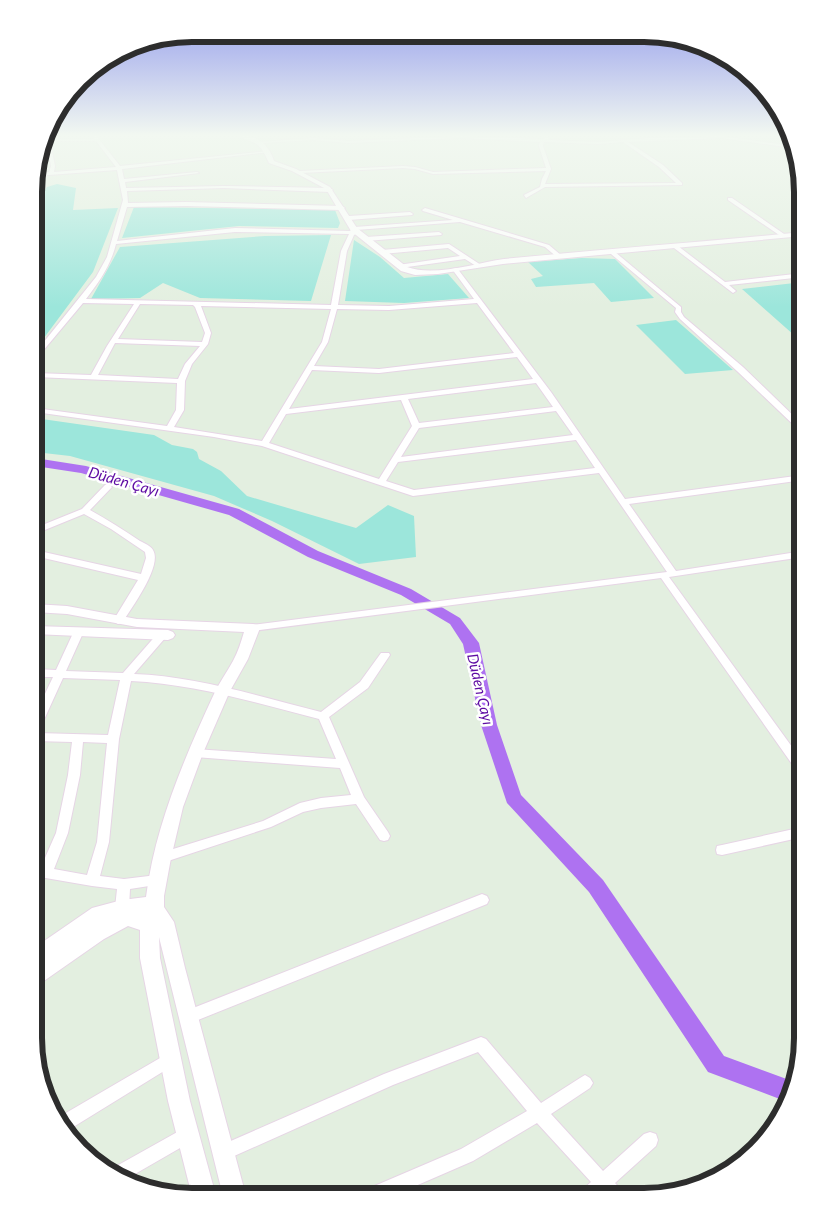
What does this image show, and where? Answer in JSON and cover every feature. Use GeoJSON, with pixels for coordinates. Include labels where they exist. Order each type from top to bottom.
{"type":"FeatureCollection","features":[{"type":"Feature","properties":{"kind":"street"},"geometry":{"type":"LineString","coordinates":[[42,348],[99,277],[110,257],[126,200],[124,191]]}},
{"type":"Feature","properties":{"kind":"street"},"geometry":{"type":"LineString","coordinates":[[186,204],[192,191]]}},
{"type":"Feature","properties":{"kind":"street"},"geometry":{"type":"LineString","coordinates":[[331,191],[349,218],[354,231],[400,266],[415,273],[478,265],[794,235]]}},
{"type":"Feature","properties":{"kind":"street"},"geometry":{"type":"LineString","coordinates":[[526,196],[533,191]]}},
{"type":"Feature","properties":{"kind":"street"},"geometry":{"type":"LineString","coordinates":[[730,199],[784,236]]}},
{"type":"Feature","properties":{"kind":"street"},"geometry":{"type":"LineString","coordinates":[[124,205],[186,204],[342,208]]}},
{"type":"Feature","properties":{"kind":"street"},"geometry":{"type":"LineString","coordinates":[[425,210],[547,246],[560,257]]}},
{"type":"Feature","properties":{"kind":"street"},"geometry":{"type":"LineString","coordinates":[[349,218],[410,214]]}},
{"type":"Feature","properties":{"kind":"street"},"geometry":{"type":"LineString","coordinates":[[113,243],[235,230],[354,231],[458,221]]}},
{"type":"Feature","properties":{"kind":"street"},"geometry":{"type":"LineString","coordinates":[[264,444],[325,342],[344,251],[354,231]]}},
{"type":"Feature","properties":{"kind":"street"},"geometry":{"type":"LineString","coordinates":[[366,239],[439,234]]}},
{"type":"Feature","properties":{"kind":"street"},"geometry":{"type":"LineString","coordinates":[[382,252],[447,246],[478,265]]}},
{"type":"Feature","properties":{"kind":"street"},"geometry":{"type":"LineString","coordinates":[[676,247],[733,291]]}},
{"type":"Feature","properties":{"kind":"street"},"geometry":{"type":"LineString","coordinates":[[613,253],[680,308],[678,312],[682,318],[740,368],[794,420]]}},
{"type":"Feature","properties":{"kind":"street"},"geometry":{"type":"LineString","coordinates":[[400,266],[466,257]]}},
{"type":"Feature","properties":{"kind":"street"},"geometry":{"type":"LineString","coordinates":[[455,269],[601,470],[668,574],[794,758]]}},
{"type":"Feature","properties":{"kind":"street"},"geometry":{"type":"LineString","coordinates":[[724,284],[794,276]]}},
{"type":"Feature","properties":{"kind":"street"},"geometry":{"type":"LineString","coordinates":[[81,301],[389,308],[478,301]]}},
{"type":"Feature","properties":{"kind":"street"},"geometry":{"type":"LineString","coordinates":[[94,376],[138,303]]}},
{"type":"Feature","properties":{"kind":"street"},"geometry":{"type":"LineString","coordinates":[[169,429],[180,410],[180,381],[189,364],[205,344],[208,333],[198,306],[193,303]]}},
{"type":"Feature","properties":{"kind":"street"},"geometry":{"type":"LineString","coordinates":[[114,341],[205,344]]}},
{"type":"Feature","properties":{"kind":"street"},"geometry":{"type":"LineString","coordinates":[[310,368],[379,371],[519,355]]}},
{"type":"Feature","properties":{"kind":"street"},"geometry":{"type":"LineString","coordinates":[[42,375],[180,381]]}},
{"type":"Feature","properties":{"kind":"street"},"geometry":{"type":"LineString","coordinates":[[282,412],[538,381]]}},
{"type":"Feature","properties":{"kind":"street"},"geometry":{"type":"LineString","coordinates":[[404,398],[416,426]]}},
{"type":"Feature","properties":{"kind":"street"},"geometry":{"type":"LineString","coordinates":[[416,426],[558,409]]}},
{"type":"Feature","properties":{"kind":"street"},"geometry":{"type":"LineString","coordinates":[[42,411],[264,444],[413,493],[601,470]]}},
{"type":"Feature","properties":{"kind":"street"},"geometry":{"type":"LineString","coordinates":[[381,483],[416,426]]}},
{"type":"Feature","properties":{"kind":"street"},"geometry":{"type":"LineString","coordinates":[[394,460],[578,437]]}},
{"type":"Feature","properties":{"kind":"street"},"geometry":{"type":"LineString","coordinates":[[622,502],[794,478]]}},
{"type":"Feature","properties":{"kind":"street"},"geometry":{"type":"LineString","coordinates":[[42,528],[85,511],[108,487]]}},
{"type":"Feature","properties":{"kind":"street"},"geometry":{"type":"LineString","coordinates":[[85,511],[114,527],[149,551],[151,562],[144,578],[118,621]]}},
{"type":"Feature","properties":{"kind":"street"},"geometry":{"type":"LineString","coordinates":[[42,555],[144,578]]}},
{"type":"Feature","properties":{"kind":"street"},"geometry":{"type":"LineString","coordinates":[[42,630],[162,635],[225,633],[794,555]]}},
{"type":"Feature","properties":{"kind":"street"},"geometry":{"type":"LineString","coordinates":[[42,608],[67,610],[118,621],[164,626],[253,628]]}},
{"type":"Feature","properties":{"kind":"street"},"geometry":{"type":"LineString","coordinates":[[202,1188],[180,1101],[150,958],[152,910],[162,858],[175,807],[195,753],[223,691],[241,660],[253,628]]}},
{"type":"Feature","properties":{"kind":"street"},"geometry":{"type":"LineString","coordinates":[[42,713],[79,631]]}},
{"type":"Feature","properties":{"kind":"street"},"geometry":{"type":"LineString","coordinates":[[92,881],[104,842],[113,739],[127,676],[162,635]]}},
{"type":"Feature","properties":{"kind":"street"},"geometry":{"type":"LineString","coordinates":[[323,716],[364,685],[385,655]]}},
{"type":"Feature","properties":{"kind":"street"},"geometry":{"type":"LineString","coordinates":[[42,673],[127,676],[223,691],[323,716]]}},
{"type":"Feature","properties":{"kind":"street"},"geometry":{"type":"LineString","coordinates":[[323,716],[359,799],[384,836]]}},
{"type":"Feature","properties":{"kind":"street"},"geometry":{"type":"LineString","coordinates":[[42,737],[113,739]]}},
{"type":"Feature","properties":{"kind":"street"},"geometry":{"type":"LineString","coordinates":[[42,869],[62,834],[74,775],[78,738]]}},
{"type":"Feature","properties":{"kind":"street"},"geometry":{"type":"LineString","coordinates":[[195,753],[344,764]]}},
{"type":"Feature","properties":{"kind":"street"},"geometry":{"type":"LineString","coordinates":[[162,858],[266,824],[300,808],[322,803],[359,799]]}},
{"type":"Feature","properties":{"kind":"street"},"geometry":{"type":"LineString","coordinates":[[722,850],[794,834]]}},
{"type":"Feature","properties":{"kind":"street"},"geometry":{"type":"LineString","coordinates":[[42,872],[92,881],[124,884],[158,880]]}},
{"type":"Feature","properties":{"kind":"street"},"geometry":{"type":"LineString","coordinates":[[124,884],[125,913]]}},
{"type":"Feature","properties":{"kind":"street"},"geometry":{"type":"LineString","coordinates":[[188,1017],[482,900]]}},
{"type":"Feature","properties":{"kind":"street"},"geometry":{"type":"LineString","coordinates":[[42,953],[99,914],[152,910],[165,922],[233,1188]]}},
{"type":"Feature","properties":{"kind":"street"},"geometry":{"type":"LineString","coordinates":[[42,971],[125,913]]}},
{"type":"Feature","properties":{"kind":"street"},"geometry":{"type":"LineString","coordinates":[[223,1153],[389,1079],[481,1044],[539,1113],[608,1188]]}},
{"type":"Feature","properties":{"kind":"street"},"geometry":{"type":"LineString","coordinates":[[67,1121],[172,1058]]}},
{"type":"Feature","properties":{"kind":"street"},"geometry":{"type":"LineString","coordinates":[[390,1188],[468,1155],[539,1113],[584,1083]]}},
{"type":"Feature","properties":{"kind":"street"},"geometry":{"type":"LineString","coordinates":[[123,1171],[188,1134]]}},
{"type":"Feature","properties":{"kind":"street"},"geometry":{"type":"LineString","coordinates":[[597,1188],[650,1140]]}},
{"type":"Feature","properties":{"kind":"shaded area"},"geometry":{"type":"Polygon","coordinates":[[[44,191],[76,191],[73,210],[118,208],[93,272],[42,341],[42,194],[44,191]]]}},
{"type":"Feature","properties":{"kind":"shaded area"},"geometry":{"type":"Polygon","coordinates":[[[134,207],[335,210],[340,223],[338,228],[239,226],[122,238],[134,207]]]}},
{"type":"Feature","properties":{"kind":"shaded area"},"geometry":{"type":"Polygon","coordinates":[[[331,235],[311,301],[200,298],[163,283],[140,298],[91,299],[120,247],[265,236],[331,235]]]}},
{"type":"Feature","properties":{"kind":"shaded area"},"geometry":{"type":"Polygon","coordinates":[[[354,240],[380,257],[404,278],[448,274],[469,298],[404,303],[345,301],[354,240]]]}},
{"type":"Feature","properties":{"kind":"shaded area"},"geometry":{"type":"Polygon","coordinates":[[[582,258],[615,259],[654,298],[611,302],[594,283],[536,287],[531,279],[543,276],[528,262],[582,258]]]}},
{"type":"Feature","properties":{"kind":"shaded area"},"geometry":{"type":"Polygon","coordinates":[[[794,283],[794,335],[742,289],[794,283]]]}},
{"type":"Feature","properties":{"kind":"shaded area"},"geometry":{"type":"Polygon","coordinates":[[[676,320],[733,370],[685,374],[636,325],[676,320]]]}},
{"type":"Feature","properties":{"kind":"shaded area"},"geometry":{"type":"Polygon","coordinates":[[[42,419],[154,435],[172,445],[193,449],[197,452],[199,459],[221,471],[247,496],[356,528],[388,505],[414,516],[416,557],[359,564],[272,521],[214,496],[70,456],[42,453],[42,419]]]}},
{"type":"Feature","properties":{"kind":"waterway","name":"Düden Çayı"},"geometry":{"type":"LineString","coordinates":[[42,463],[82,469],[234,512],[313,554],[406,592],[455,621],[471,643],[489,725],[513,798],[596,886],[716,1064],[785,1090]]}}]}
